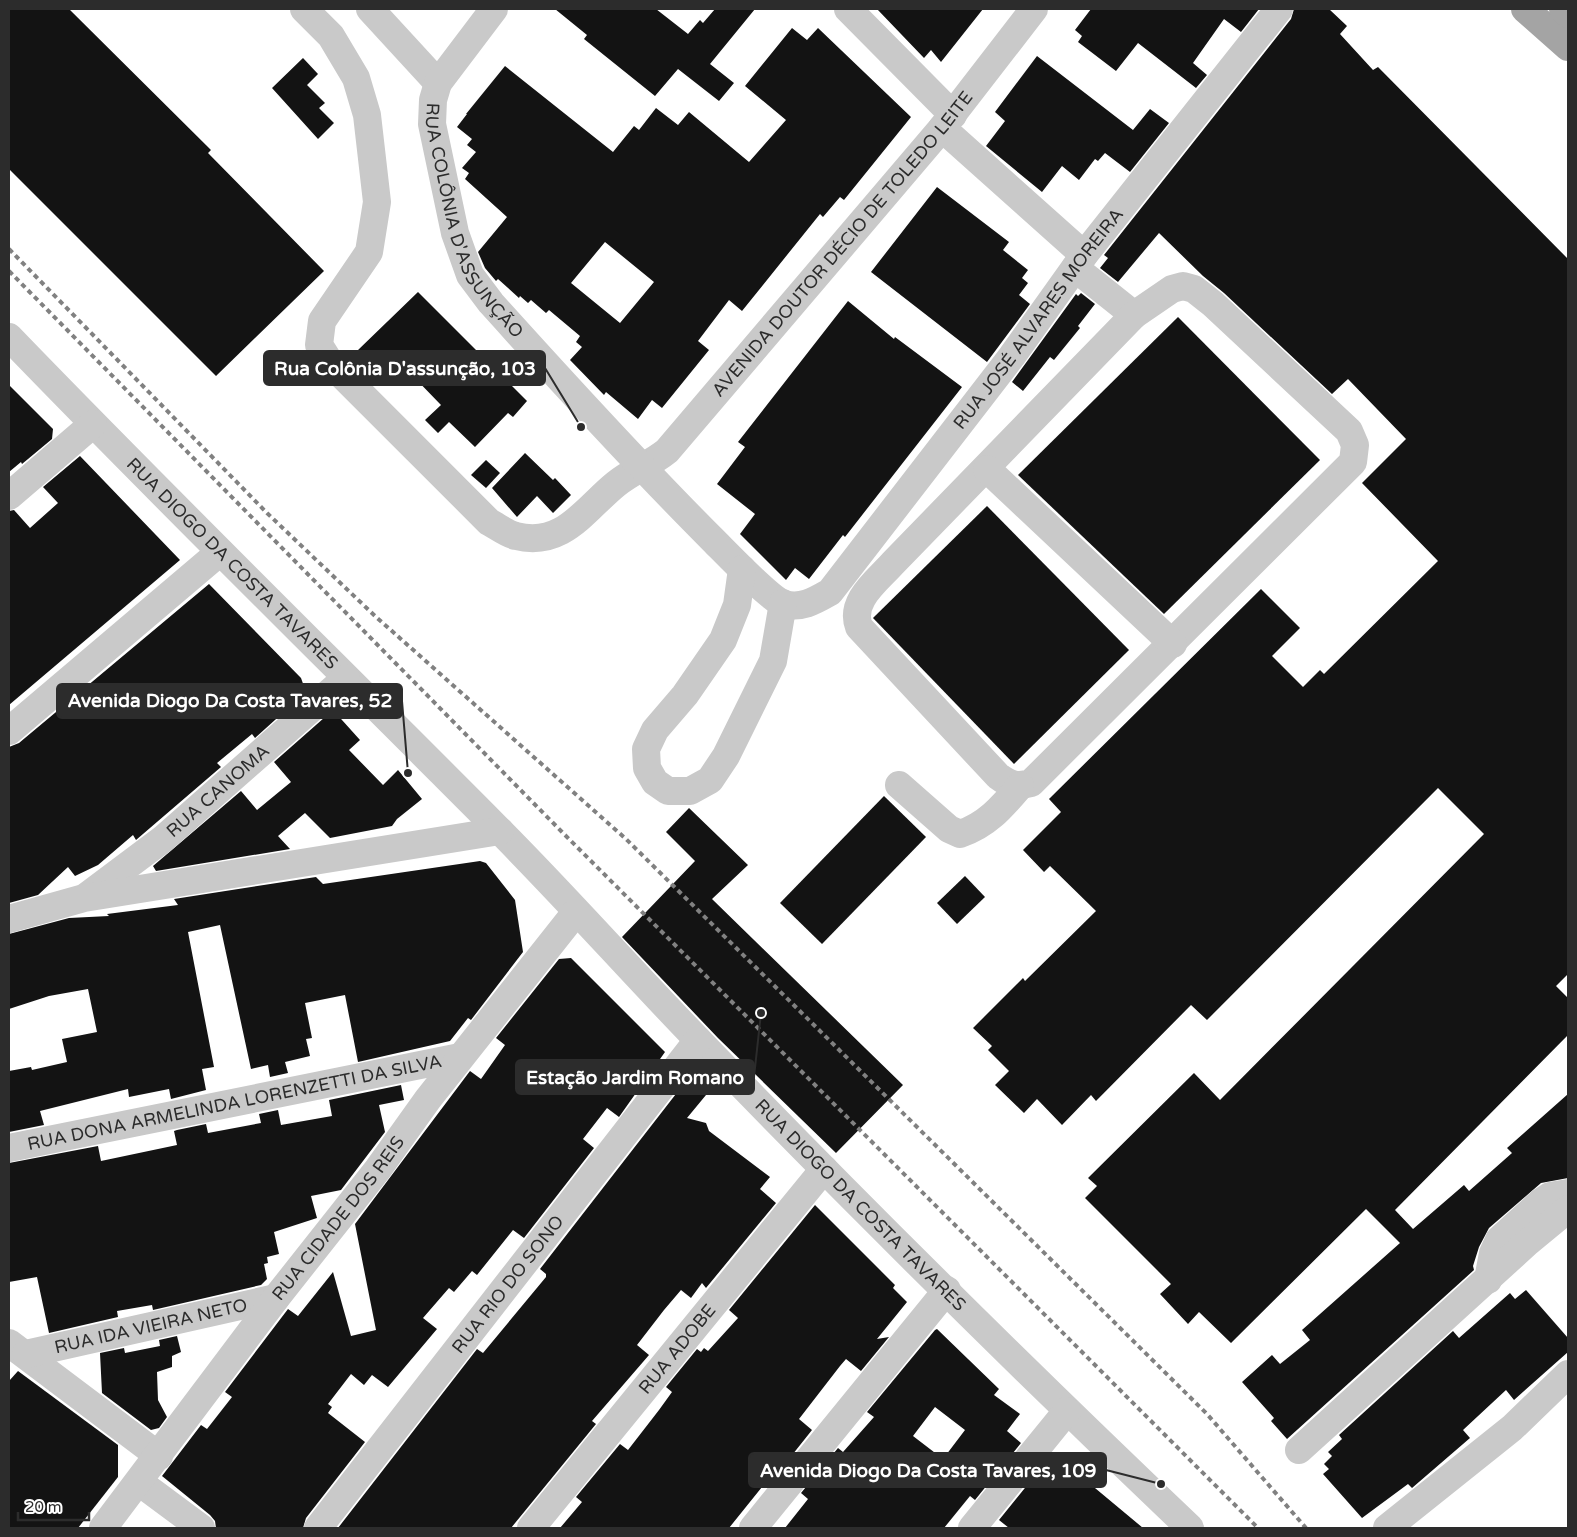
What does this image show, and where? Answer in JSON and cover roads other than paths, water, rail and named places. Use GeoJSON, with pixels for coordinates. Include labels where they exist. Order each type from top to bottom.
{"type":"FeatureCollection","features":[{"type":"Feature","properties":{"kind":"main road"},"geometry":{"type":"LineString","coordinates":[[1526,9],[1568,47]]}},
{"type":"Feature","properties":{"kind":"main road"},"geometry":{"type":"LineString","coordinates":[[1563,9],[1568,14]]}},
{"type":"Feature","properties":{"kind":"street","name":"AVENIDA DOUTOR DÉCIO DE TOLEDO LEITE"},"geometry":{"type":"LineString","coordinates":[[304,9],[330,36],[356,78],[367,115],[376,202],[370,252],[322,321],[319,345],[330,364],[489,522],[516,536],[547,538],[574,525],[608,490],[640,467],[655,460],[667,451],[948,122],[1034,9]]}},
{"type":"Feature","properties":{"kind":"street"},"geometry":{"type":"LineString","coordinates":[[370,9],[438,83]]}},
{"type":"Feature","properties":{"kind":"street","name":"RUA COLÔNIA D'ASSUNÇÃO"},"geometry":{"type":"LineString","coordinates":[[494,9],[438,83],[433,100],[432,124],[455,233],[470,275],[491,303],[640,467],[742,569]]}},
{"type":"Feature","properties":{"kind":"street"},"geometry":{"type":"LineString","coordinates":[[848,9],[948,122],[1080,262],[1134,315]]}},
{"type":"Feature","properties":{"kind":"street","name":"RUA JOSÉ ALVARES MOREIRA"},"geometry":{"type":"LineString","coordinates":[[783,603],[799,606],[813,602],[830,592],[1012,356],[1080,262],[1279,9]]}},
{"type":"Feature","properties":{"kind":"street"},"geometry":{"type":"LineString","coordinates":[[1183,286],[1194,289],[1213,304],[1349,431],[1355,445],[1353,462],[1031,783],[1020,786],[1009,784],[998,776],[859,627],[856,620],[859,602],[893,563],[987,469],[1134,315],[1172,289],[1183,286]]}},
{"type":"Feature","properties":{"kind":"street","name":"RUA DIOGO DA COSTA TAVARES"},"geometry":{"type":"LineString","coordinates":[[9,338],[220,552],[500,831],[698,1040],[824,1169],[1066,1411],[1190,1528]]}},
{"type":"Feature","properties":{"kind":"street"},"geometry":{"type":"LineString","coordinates":[[9,496],[93,424]]}},
{"type":"Feature","properties":{"kind":"street"},"geometry":{"type":"LineString","coordinates":[[987,469],[1172,644]]}},
{"type":"Feature","properties":{"kind":"street"},"geometry":{"type":"LineString","coordinates":[[9,731],[220,552]]}},
{"type":"Feature","properties":{"kind":"street"},"geometry":{"type":"LineString","coordinates":[[742,569],[783,603],[773,661],[726,756],[710,780],[690,791],[668,791],[655,782],[647,768],[646,749],[655,730],[684,695],[723,640],[737,604],[742,569]]}},
{"type":"Feature","properties":{"kind":"street","name":"RUA CANOMA"},"geometry":{"type":"LineString","coordinates":[[84,898],[163,838],[346,678]]}},
{"type":"Feature","properties":{"kind":"street"},"geometry":{"type":"LineString","coordinates":[[899,785],[949,829],[960,834],[973,829],[993,817],[1020,786]]}},
{"type":"Feature","properties":{"kind":"street"},"geometry":{"type":"LineString","coordinates":[[9,919],[84,898],[500,831]]}},
{"type":"Feature","properties":{"kind":"street","name":"RUA CIDADE DOS REIS"},"geometry":{"type":"LineString","coordinates":[[104,1528],[276,1298],[378,1170],[460,1057],[576,912]]}},
{"type":"Feature","properties":{"kind":"street","name":"RUA RIO DO SONO"},"geometry":{"type":"LineString","coordinates":[[318,1528],[698,1040]]}},
{"type":"Feature","properties":{"kind":"street","name":"RUA DONA ARMELINDA LORENZETTI DA SILVA"},"geometry":{"type":"LineString","coordinates":[[9,1148],[460,1057]]}},
{"type":"Feature","properties":{"kind":"street","name":"RUA ADOBE"},"geometry":{"type":"LineString","coordinates":[[531,1528],[824,1169]]}},
{"type":"Feature","properties":{"kind":"street"},"geometry":{"type":"LineString","coordinates":[[1300,1450],[1568,1207]]}},
{"type":"Feature","properties":{"kind":"street"},"geometry":{"type":"LineString","coordinates":[[753,1528],[947,1290]]}},
{"type":"Feature","properties":{"kind":"street","name":"RUA IDA VIEIRA NETO"},"geometry":{"type":"LineString","coordinates":[[17,1348],[276,1298]]}},
{"type":"Feature","properties":{"kind":"street"},"geometry":{"type":"LineString","coordinates":[[17,1348],[159,1456]]}},
{"type":"Feature","properties":{"kind":"street"},"geometry":{"type":"LineString","coordinates":[[1387,1528],[1512,1428],[1568,1374]]}},
{"type":"Feature","properties":{"kind":"street"},"geometry":{"type":"LineString","coordinates":[[972,1528],[1066,1411]]}},
{"type":"Feature","properties":{"kind":"street"},"geometry":{"type":"LineString","coordinates":[[139,1482],[201,1528]]}},
{"type":"Feature","properties":{"kind":"railway"},"geometry":{"type":"LineString","coordinates":[[9,249],[267,513],[375,616],[626,839],[1207,1414],[1306,1528]]}},
{"type":"Feature","properties":{"kind":"railway"},"geometry":{"type":"LineString","coordinates":[[9,271],[562,832],[1258,1528]]}},
{"type":"Feature","properties":{"kind":"place","name":"Rua Colônia D'assunção, 103"},"geometry":{"type":"Point","coordinates":[581,427]}},
{"type":"Feature","properties":{"kind":"place","name":"Avenida Diogo Da Costa Tavares, 52"},"geometry":{"type":"Point","coordinates":[408,773]}},
{"type":"Feature","properties":{"kind":"place","name":"Estação Jardim Romano"},"geometry":{"type":"Point","coordinates":[761,1013]}},
{"type":"Feature","properties":{"kind":"place","name":"Avenida Diogo Da Costa Tavares, 109"},"geometry":{"type":"Point","coordinates":[1161,1484]}}]}
